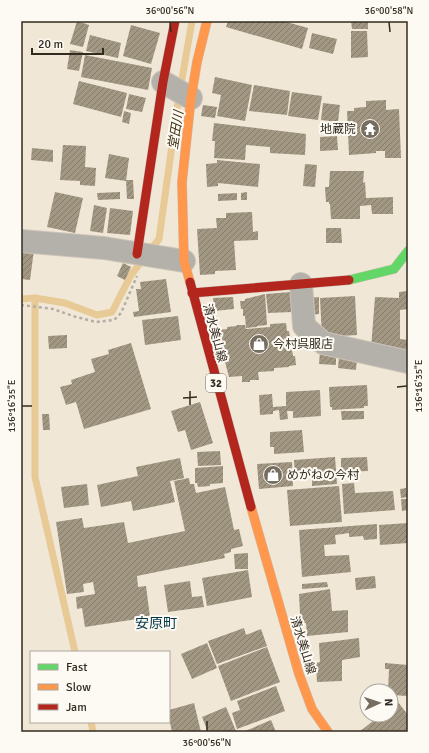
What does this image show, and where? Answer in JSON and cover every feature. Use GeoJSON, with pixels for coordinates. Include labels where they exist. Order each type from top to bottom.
{"type":"FeatureCollection","features":[{"type":"Feature","properties":{"kind":"main road"},"geometry":{"type":"LineString","coordinates":[[137,254],[178,91],[175,21]]}},
{"type":"Feature","properties":{"kind":"main road","name":"清水美山線"},"geometry":{"type":"LineString","coordinates":[[207,21],[197,62],[178,91],[184,261],[259,538],[299,674],[312,709],[328,732]]}},
{"type":"Feature","properties":{"kind":"main road"},"geometry":{"type":"LineString","coordinates":[[192,293],[354,280],[394,269],[408,251]]}},
{"type":"Feature","properties":{"kind":"street"},"geometry":{"type":"LineString","coordinates":[[21,241],[104,248],[184,261]]}},
{"type":"Feature","properties":{"kind":"street"},"geometry":{"type":"LineString","coordinates":[[301,284],[304,326],[323,343],[408,362]]}},
{"type":"Feature","properties":{"kind":"path"},"geometry":{"type":"LineString","coordinates":[[21,306],[53,309],[96,322],[114,320],[121,313],[139,274],[137,254]]}},
{"type":"Feature","properties":{"kind":"building"},"geometry":{"type":"Polygon","coordinates":[[[77,21],[89,25],[83,47],[70,44],[77,21]]]}},
{"type":"Feature","properties":{"kind":"building"},"geometry":{"type":"Polygon","coordinates":[[[228,21],[283,21],[308,28],[302,49],[226,27],[228,21]]]}},
{"type":"Feature","properties":{"kind":"building"},"geometry":{"type":"Polygon","coordinates":[[[351,21],[368,21],[368,29],[352,29],[351,21]]]}},
{"type":"Feature","properties":{"kind":"building"},"geometry":{"type":"Polygon","coordinates":[[[131,25],[160,33],[151,64],[123,56],[131,25]]]}},
{"type":"Feature","properties":{"kind":"building"},"geometry":{"type":"Polygon","coordinates":[[[351,31],[367,31],[368,57],[351,58],[351,31]]]}},
{"type":"Feature","properties":{"kind":"building"},"geometry":{"type":"Polygon","coordinates":[[[312,33],[337,39],[333,54],[309,48],[312,33]]]}},
{"type":"Feature","properties":{"kind":"building"},"geometry":{"type":"Polygon","coordinates":[[[90,35],[121,43],[118,58],[86,51],[90,35]]]}},
{"type":"Feature","properties":{"kind":"building"},"geometry":{"type":"Polygon","coordinates":[[[70,50],[83,52],[79,71],[67,69],[70,50]]]}},
{"type":"Feature","properties":{"kind":"building"},"geometry":{"type":"Polygon","coordinates":[[[85,55],[152,68],[148,90],[81,77],[85,55]]]}},
{"type":"Feature","properties":{"kind":"building"},"geometry":{"type":"Polygon","coordinates":[[[215,77],[252,85],[245,121],[217,116],[221,95],[212,93],[215,77]]]}},
{"type":"Feature","properties":{"kind":"building"},"geometry":{"type":"Polygon","coordinates":[[[79,81],[127,93],[121,117],[73,104],[79,81]]]}},
{"type":"Feature","properties":{"kind":"building"},"geometry":{"type":"Polygon","coordinates":[[[254,85],[290,91],[287,115],[249,111],[254,85]]]}},
{"type":"Feature","properties":{"kind":"building"},"geometry":{"type":"Polygon","coordinates":[[[292,92],[322,96],[318,120],[288,116],[292,92]]]}},
{"type":"Feature","properties":{"kind":"building"},"geometry":{"type":"Polygon","coordinates":[[[129,94],[146,98],[142,112],[126,109],[129,94]]]}},
{"type":"Feature","properties":{"kind":"building"},"geometry":{"type":"Polygon","coordinates":[[[386,100],[386,110],[399,109],[401,158],[385,158],[385,151],[349,155],[347,111],[354,111],[354,108],[366,107],[366,101],[386,100]]]}},
{"type":"Feature","properties":{"kind":"building"},"geometry":{"type":"Polygon","coordinates":[[[323,103],[340,105],[338,122],[321,120],[323,103]]]}},
{"type":"Feature","properties":{"kind":"building"},"geometry":{"type":"Polygon","coordinates":[[[203,105],[217,107],[215,118],[201,116],[203,105]]]}},
{"type":"Feature","properties":{"kind":"building"},"geometry":{"type":"Polygon","coordinates":[[[124,111],[131,113],[129,124],[122,122],[124,111]]]}},
{"type":"Feature","properties":{"kind":"building"},"geometry":{"type":"Polygon","coordinates":[[[214,123],[306,134],[305,155],[270,153],[270,147],[246,145],[245,160],[214,158],[215,141],[212,141],[214,123]]]}},
{"type":"Feature","properties":{"kind":"building"},"geometry":{"type":"Polygon","coordinates":[[[337,136],[338,150],[320,151],[320,137],[337,136]]]}},
{"type":"Feature","properties":{"kind":"building"},"geometry":{"type":"Polygon","coordinates":[[[63,145],[86,146],[85,167],[96,168],[95,186],[80,185],[80,181],[60,180],[63,145]]]}},
{"type":"Feature","properties":{"kind":"building"},"geometry":{"type":"Polygon","coordinates":[[[32,148],[53,150],[53,162],[31,160],[32,148]]]}},
{"type":"Feature","properties":{"kind":"building"},"geometry":{"type":"Polygon","coordinates":[[[109,154],[129,158],[126,181],[105,178],[109,154]]]}},
{"type":"Feature","properties":{"kind":"building"},"geometry":{"type":"Polygon","coordinates":[[[217,160],[260,164],[258,187],[218,183],[218,186],[207,187],[206,164],[217,163],[217,160]]]}},
{"type":"Feature","properties":{"kind":"building"},"geometry":{"type":"Polygon","coordinates":[[[305,164],[317,165],[315,187],[303,186],[305,164]]]}},
{"type":"Feature","properties":{"kind":"building"},"geometry":{"type":"Polygon","coordinates":[[[330,171],[364,171],[363,183],[365,182],[366,198],[393,197],[393,214],[372,214],[371,205],[360,206],[360,219],[331,219],[330,204],[329,202],[326,202],[325,187],[329,187],[330,171]]]}},
{"type":"Feature","properties":{"kind":"building"},"geometry":{"type":"Polygon","coordinates":[[[126,180],[133,180],[134,199],[127,199],[126,180]]]}},
{"type":"Feature","properties":{"kind":"building"},"geometry":{"type":"Polygon","coordinates":[[[55,192],[83,198],[75,233],[47,227],[55,192]]]}},
{"type":"Feature","properties":{"kind":"building"},"geometry":{"type":"Polygon","coordinates":[[[120,192],[120,199],[98,200],[97,193],[120,192]]]}},
{"type":"Feature","properties":{"kind":"building"},"geometry":{"type":"Polygon","coordinates":[[[247,192],[247,200],[241,200],[241,193],[247,192]]]}},
{"type":"Feature","properties":{"kind":"building"},"geometry":{"type":"Polygon","coordinates":[[[237,193],[237,200],[218,201],[218,194],[237,193]]]}},
{"type":"Feature","properties":{"kind":"building"},"geometry":{"type":"Polygon","coordinates":[[[94,205],[107,208],[103,233],[90,231],[94,205]]]}},
{"type":"Feature","properties":{"kind":"building"},"geometry":{"type":"Polygon","coordinates":[[[110,208],[133,211],[130,235],[107,233],[110,208]]]}},
{"type":"Feature","properties":{"kind":"building"},"geometry":{"type":"Polygon","coordinates":[[[252,212],[253,232],[258,231],[258,240],[234,241],[236,270],[215,271],[215,274],[200,275],[197,229],[217,228],[216,218],[226,218],[226,213],[252,212]]]}},
{"type":"Feature","properties":{"kind":"building"},"geometry":{"type":"Polygon","coordinates":[[[326,228],[341,228],[342,243],[326,243],[326,228]]]}},
{"type":"Feature","properties":{"kind":"building"},"geometry":{"type":"Polygon","coordinates":[[[21,248],[34,250],[30,280],[21,279],[21,248]]]}},
{"type":"Feature","properties":{"kind":"building"},"geometry":{"type":"Polygon","coordinates":[[[123,263],[131,267],[125,280],[117,276],[123,263]]]}},
{"type":"Feature","properties":{"kind":"building"},"geometry":{"type":"Polygon","coordinates":[[[166,279],[171,312],[134,317],[133,312],[139,311],[136,289],[141,289],[140,282],[166,279]]]}},
{"type":"Feature","properties":{"kind":"building"},"geometry":{"type":"Polygon","coordinates":[[[408,291],[408,309],[400,310],[400,339],[408,340],[408,353],[371,348],[375,297],[399,298],[399,292],[408,291]]]}},
{"type":"Feature","properties":{"kind":"building"},"geometry":{"type":"Polygon","coordinates":[[[291,292],[292,312],[268,313],[266,294],[291,292]]]}},
{"type":"Feature","properties":{"kind":"building"},"geometry":{"type":"Polygon","coordinates":[[[265,294],[267,325],[246,328],[245,316],[243,316],[243,309],[241,309],[240,301],[245,301],[245,299],[265,294]]]}},
{"type":"Feature","properties":{"kind":"building"},"geometry":{"type":"Polygon","coordinates":[[[355,296],[357,335],[322,337],[320,298],[355,296]]]}},
{"type":"Feature","properties":{"kind":"building"},"geometry":{"type":"Polygon","coordinates":[[[233,297],[234,309],[214,311],[213,298],[233,297]]]}},
{"type":"Feature","properties":{"kind":"building"},"geometry":{"type":"Polygon","coordinates":[[[319,297],[319,314],[308,315],[308,298],[319,297]]]}},
{"type":"Feature","properties":{"kind":"building"},"geometry":{"type":"Polygon","coordinates":[[[178,316],[181,340],[145,345],[142,320],[178,316]]]}},
{"type":"Feature","properties":{"kind":"building"},"geometry":{"type":"Polygon","coordinates":[[[286,323],[296,365],[274,368],[274,371],[258,372],[259,380],[250,380],[250,382],[242,382],[242,376],[229,377],[218,330],[227,329],[227,327],[237,326],[236,325],[245,325],[246,329],[270,327],[270,324],[286,323]]]}},
{"type":"Feature","properties":{"kind":"building"},"geometry":{"type":"Polygon","coordinates":[[[67,335],[67,348],[49,349],[48,336],[67,335]]]}},
{"type":"Feature","properties":{"kind":"building"},"geometry":{"type":"Polygon","coordinates":[[[131,343],[151,409],[84,429],[76,402],[66,405],[60,387],[72,384],[71,380],[95,372],[91,359],[109,354],[108,350],[131,343]]]}},
{"type":"Feature","properties":{"kind":"building"},"geometry":{"type":"Polygon","coordinates":[[[320,351],[336,352],[336,365],[319,364],[320,351]]]}},
{"type":"Feature","properties":{"kind":"building"},"geometry":{"type":"Polygon","coordinates":[[[339,356],[357,358],[356,370],[338,368],[339,356]]]}},
{"type":"Feature","properties":{"kind":"building"},"geometry":{"type":"Polygon","coordinates":[[[367,385],[368,406],[364,406],[364,408],[332,410],[332,407],[330,407],[329,387],[367,385]]]}},
{"type":"Feature","properties":{"kind":"building"},"geometry":{"type":"Polygon","coordinates":[[[320,390],[321,416],[293,418],[293,411],[287,411],[288,419],[280,420],[279,410],[273,411],[273,414],[260,415],[259,395],[272,394],[273,407],[286,406],[286,392],[320,390]]]}},
{"type":"Feature","properties":{"kind":"building"},"geometry":{"type":"Polygon","coordinates":[[[200,402],[213,443],[191,450],[185,430],[178,432],[171,411],[200,402]]]}},
{"type":"Feature","properties":{"kind":"building"},"geometry":{"type":"Polygon","coordinates":[[[341,411],[364,411],[364,419],[342,420],[341,411]]]}},
{"type":"Feature","properties":{"kind":"building"},"geometry":{"type":"Polygon","coordinates":[[[42,414],[49,414],[50,430],[43,430],[42,414]]]}},
{"type":"Feature","properties":{"kind":"building"},"geometry":{"type":"Polygon","coordinates":[[[302,430],[304,452],[274,454],[274,447],[270,447],[270,432],[302,430]]]}},
{"type":"Feature","properties":{"kind":"building"},"geometry":{"type":"Polygon","coordinates":[[[220,451],[221,465],[198,466],[197,452],[220,451]]]}},
{"type":"Feature","properties":{"kind":"building"},"geometry":{"type":"Polygon","coordinates":[[[335,457],[337,484],[312,486],[312,475],[295,476],[294,460],[335,457]]]}},
{"type":"Feature","properties":{"kind":"building"},"geometry":{"type":"Polygon","coordinates":[[[367,457],[368,471],[341,472],[341,458],[367,457]]]}},
{"type":"Feature","properties":{"kind":"building"},"geometry":{"type":"Polygon","coordinates":[[[180,458],[184,478],[170,481],[175,502],[133,511],[131,501],[101,507],[97,485],[138,476],[136,467],[180,458]]]}},
{"type":"Feature","properties":{"kind":"building"},"geometry":{"type":"Polygon","coordinates":[[[292,462],[293,486],[259,489],[257,464],[292,462]]]}},
{"type":"Feature","properties":{"kind":"building"},"geometry":{"type":"Polygon","coordinates":[[[223,466],[223,483],[198,487],[197,483],[195,483],[195,468],[223,466]]]}},
{"type":"Feature","properties":{"kind":"building"},"geometry":{"type":"Polygon","coordinates":[[[189,478],[190,484],[194,484],[196,493],[225,487],[234,530],[239,529],[243,546],[231,549],[231,552],[224,554],[225,558],[137,576],[138,587],[146,586],[150,617],[85,627],[82,608],[77,609],[76,597],[95,594],[93,582],[83,584],[84,592],[67,594],[56,522],[82,518],[84,528],[124,522],[128,543],[185,531],[174,481],[189,478]]]}},
{"type":"Feature","properties":{"kind":"building"},"geometry":{"type":"Polygon","coordinates":[[[354,483],[355,493],[393,491],[395,510],[344,514],[342,484],[354,483]]]}},
{"type":"Feature","properties":{"kind":"building"},"geometry":{"type":"Polygon","coordinates":[[[87,484],[89,505],[64,508],[61,487],[87,484]]]}},
{"type":"Feature","properties":{"kind":"building"},"geometry":{"type":"Polygon","coordinates":[[[339,486],[342,522],[290,526],[287,490],[339,486]]]}},
{"type":"Feature","properties":{"kind":"building"},"geometry":{"type":"Polygon","coordinates":[[[406,488],[407,497],[401,498],[400,489],[406,488]]]}},
{"type":"Feature","properties":{"kind":"building"},"geometry":{"type":"Polygon","coordinates":[[[401,499],[408,499],[408,510],[402,511],[401,499]]]}},
{"type":"Feature","properties":{"kind":"building"},"geometry":{"type":"Polygon","coordinates":[[[408,523],[408,543],[380,545],[379,525],[408,523]]]}},
{"type":"Feature","properties":{"kind":"building"},"geometry":{"type":"Polygon","coordinates":[[[377,524],[377,539],[364,540],[363,536],[349,537],[349,533],[335,535],[336,544],[324,545],[325,556],[349,555],[351,572],[302,577],[299,530],[377,524]]]}},
{"type":"Feature","properties":{"kind":"building"},"geometry":{"type":"Polygon","coordinates":[[[248,553],[248,569],[235,569],[234,554],[248,553]]]}},
{"type":"Feature","properties":{"kind":"building"},"geometry":{"type":"Polygon","coordinates":[[[248,570],[252,597],[207,606],[202,578],[248,570]]]}},
{"type":"Feature","properties":{"kind":"building"},"geometry":{"type":"Polygon","coordinates":[[[375,576],[376,588],[356,590],[355,578],[375,576]]]}},
{"type":"Feature","properties":{"kind":"building"},"geometry":{"type":"Polygon","coordinates":[[[190,581],[192,597],[202,596],[204,607],[168,612],[164,585],[190,581]]]}},
{"type":"Feature","properties":{"kind":"building"},"geometry":{"type":"Polygon","coordinates":[[[327,582],[328,587],[302,589],[302,584],[327,582]]]}},
{"type":"Feature","properties":{"kind":"building"},"geometry":{"type":"Polygon","coordinates":[[[330,589],[332,611],[348,610],[348,632],[307,636],[306,623],[298,623],[298,615],[300,614],[299,594],[330,589]]]}},
{"type":"Feature","properties":{"kind":"building"},"geometry":{"type":"Polygon","coordinates":[[[244,628],[246,635],[261,629],[267,646],[217,664],[208,641],[244,628]]]}},
{"type":"Feature","properties":{"kind":"building"},"geometry":{"type":"Polygon","coordinates":[[[359,638],[360,657],[342,660],[342,681],[317,682],[316,663],[320,662],[319,643],[359,638]]]}},
{"type":"Feature","properties":{"kind":"building"},"geometry":{"type":"Polygon","coordinates":[[[207,643],[217,668],[192,679],[181,654],[207,643]]]}},
{"type":"Feature","properties":{"kind":"building"},"geometry":{"type":"Polygon","coordinates":[[[267,647],[280,682],[231,701],[218,666],[267,647]]]}},
{"type":"Feature","properties":{"kind":"building"},"geometry":{"type":"Polygon","coordinates":[[[385,663],[408,665],[408,696],[399,695],[399,683],[388,683],[389,669],[385,669],[385,663]]]}},
{"type":"Feature","properties":{"kind":"building"},"geometry":{"type":"Polygon","coordinates":[[[276,686],[285,711],[237,729],[232,713],[240,710],[237,701],[276,686]]]}},
{"type":"Feature","properties":{"kind":"building"},"geometry":{"type":"Polygon","coordinates":[[[194,703],[201,732],[172,732],[170,710],[194,703]]]}},
{"type":"Feature","properties":{"kind":"building"},"geometry":{"type":"Polygon","coordinates":[[[399,703],[408,715],[408,732],[359,732],[370,723],[399,723],[399,703]]]}},
{"type":"Feature","properties":{"kind":"building"},"geometry":{"type":"Polygon","coordinates":[[[226,707],[236,731],[208,732],[202,717],[226,707]]]}},
{"type":"Feature","properties":{"kind":"building"},"geometry":{"type":"Polygon","coordinates":[[[271,720],[276,732],[243,732],[271,720]]]}},
{"type":"Feature","properties":{"kind":"waterway","name":"堂田川"},"geometry":{"type":"LineString","coordinates":[[21,299],[35,298],[65,303],[97,315],[112,312],[131,275],[159,239],[178,102],[192,21]]}},
{"type":"Feature","properties":{"kind":"waterway"},"geometry":{"type":"LineString","coordinates":[[35,298],[35,477],[75,651]]}},
{"type":"Feature","properties":{"kind":"waterway"},"geometry":{"type":"LineString","coordinates":[[91,723],[93,732]]}},
{"type":"Feature","properties":{"kind":"traffic: fast"},"geometry":{"type":"LineString","coordinates":[[349,280],[394,269],[408,251]]}},
{"type":"Feature","properties":{"kind":"traffic: slow"},"geometry":{"type":"LineString","coordinates":[[190,282],[184,261],[182,182],[191,98],[197,62],[207,21]]}},
{"type":"Feature","properties":{"kind":"traffic: slow"},"geometry":{"type":"LineString","coordinates":[[251,507],[299,674],[312,709],[328,732]]}},
{"type":"Feature","properties":{"kind":"traffic: jam"},"geometry":{"type":"LineString","coordinates":[[137,254],[163,82],[175,21]]}},
{"type":"Feature","properties":{"kind":"traffic: jam"},"geometry":{"type":"LineString","coordinates":[[192,293],[349,280]]}},
{"type":"Feature","properties":{"kind":"traffic: jam"},"geometry":{"type":"LineString","coordinates":[[190,282],[251,507]]}},
{"type":"Feature","properties":{"kind":"place","name":"地蔵院"},"geometry":{"type":"Point","coordinates":[370,129]}},
{"type":"Feature","properties":{"kind":"place","name":"今村呉服店"},"geometry":{"type":"Point","coordinates":[259,344]}},
{"type":"Feature","properties":{"kind":"place","name":"めがねの今村"},"geometry":{"type":"Point","coordinates":[273,475]}},
{"type":"Feature","properties":{"kind":"district","name":"安原町"},"geometry":{"type":"Point","coordinates":[156,623]}}]}
